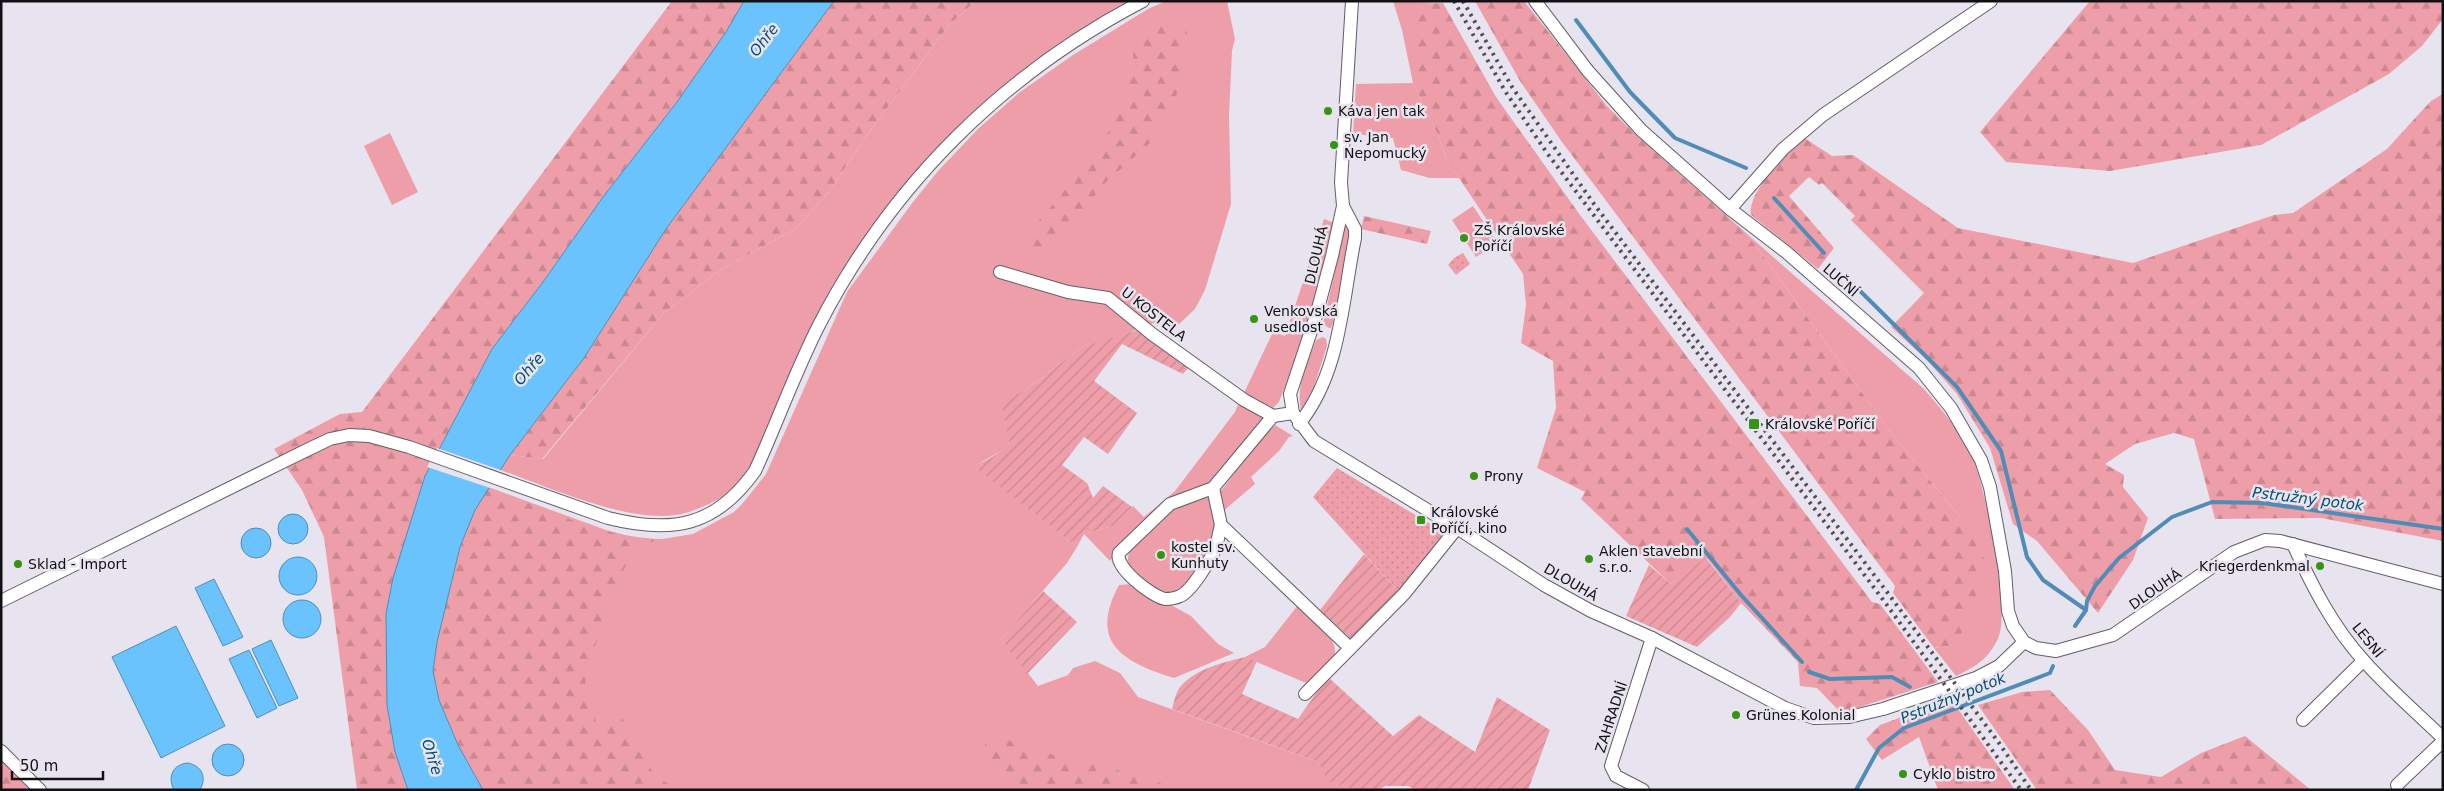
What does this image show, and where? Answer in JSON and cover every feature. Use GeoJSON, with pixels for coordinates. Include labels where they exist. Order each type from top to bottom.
{"type":"FeatureCollection","features":[{"type":"Feature","properties":{"kind":"street"},"geometry":{"type":"LineString","coordinates":[[1,601],[309,449],[330,439],[349,435],[369,436],[409,447],[608,518],[638,525],[678,525],[716,510],[744,486],[755,470],[804,358],[834,298],[867,243],[906,191],[952,140],[1021,78],[1092,29],[1142,1]]}},
{"type":"Feature","properties":{"kind":"street","name":"DLOUHÁ"},"geometry":{"type":"LineString","coordinates":[[1352,1],[1342,162],[1343,206],[1316,316],[1291,387],[1290,401],[1296,419],[1314,442],[1457,528],[1544,585],[1591,611],[1652,638],[1785,708],[1814,718],[1850,718],[1921,698],[1976,678],[1999,666],[2024,642],[2036,648],[2056,651],[2113,635],[2234,552],[2265,540],[2293,544],[2443,584]]}},
{"type":"Feature","properties":{"kind":"street","name":"LUČNÍ"},"geometry":{"type":"LineString","coordinates":[[1535,1],[1588,71],[1641,130],[1730,210],[1786,252],[1919,368],[1950,408],[1981,460],[1990,487],[2004,571],[2008,611],[2012,626],[2024,642]]}},
{"type":"Feature","properties":{"kind":"street"},"geometry":{"type":"LineString","coordinates":[[1730,210],[1783,149],[1823,115],[1991,1]]}},
{"type":"Feature","properties":{"kind":"street","name":"DLOUHÁ"},"geometry":{"type":"LineString","coordinates":[[1296,419],[1310,411],[1328,376],[1344,308],[1356,238],[1355,228],[1343,206]]}},
{"type":"Feature","properties":{"kind":"street","name":"U KOSTELA"},"geometry":{"type":"LineString","coordinates":[[1000,272],[1068,292],[1108,298],[1160,340],[1244,400],[1273,416]]}},
{"type":"Feature","properties":{"kind":"street"},"geometry":{"type":"LineString","coordinates":[[1213,488],[1221,525],[1216,547],[1188,592],[1180,596],[1164,599],[1122,569],[1118,562],[1119,553],[1170,504],[1213,488],[1273,416],[1296,419]]}},
{"type":"Feature","properties":{"kind":"street"},"geometry":{"type":"LineString","coordinates":[[1221,525],[1350,648]]}},
{"type":"Feature","properties":{"kind":"street"},"geometry":{"type":"LineString","coordinates":[[1305,694],[1404,594],[1457,528]]}},
{"type":"Feature","properties":{"kind":"street","name":"LESNÍ"},"geometry":{"type":"LineString","coordinates":[[2293,544],[2310,582],[2331,618],[2363,661],[2443,740]]}},
{"type":"Feature","properties":{"kind":"street","name":"ZAHRADNÍ"},"geometry":{"type":"LineString","coordinates":[[1643,790],[1616,776],[1612,766],[1652,638]]}},
{"type":"Feature","properties":{"kind":"street"},"geometry":{"type":"LineString","coordinates":[[2304,720],[2363,661]]}},
{"type":"Feature","properties":{"kind":"street"},"geometry":{"type":"LineString","coordinates":[[2396,785],[2443,740]]}},
{"type":"Feature","properties":{"kind":"street"},"geometry":{"type":"LineString","coordinates":[[1,750],[40,790]]}},
{"type":"Feature","properties":{"kind":"green space"},"geometry":{"type":"Polygon","coordinates":[[[672,1],[744,1],[726,32],[677,102],[603,197],[543,282],[492,349],[425,476],[412,519],[395,752],[408,790],[357,790],[324,537],[302,490],[274,449],[340,414],[362,412],[672,1]]]}},
{"type":"Feature","properties":{"kind":"green space"},"geometry":{"type":"Polygon","coordinates":[[[834,1],[976,1],[950,24],[867,135],[828,193],[795,229],[720,270],[664,313],[542,459],[510,455],[584,358],[666,229],[834,1]]]}},
{"type":"Feature","properties":{"kind":"green space"},"geometry":{"type":"Polygon","coordinates":[[[976,1],[1129,1],[1096,20],[1031,63],[972,112],[919,168],[851,258],[820,319],[759,451],[747,471],[732,489],[712,503],[689,512],[668,516],[645,515],[594,504],[500,470],[510,455],[543,459],[664,313],[720,270],[795,229],[828,193],[867,135],[950,24],[976,1]]]}},
{"type":"Feature","properties":{"kind":"green space"},"geometry":{"type":"Polygon","coordinates":[[[1166,1],[1227,1],[1235,39],[1232,51],[1229,116],[1231,204],[1205,290],[1195,309],[1175,328],[1153,323],[1114,339],[1082,347],[1024,391],[1002,400],[1009,443],[1003,450],[974,466],[1077,547],[1067,563],[1001,639],[1038,686],[1068,675],[1073,668],[1095,661],[1120,673],[1138,697],[1318,762],[1330,782],[1356,790],[483,790],[437,642],[460,547],[475,510],[488,487],[606,530],[640,539],[662,539],[693,534],[734,512],[766,474],[847,292],[938,171],[979,128],[1020,92],[1073,55],[1148,9],[1166,1]]]}},
{"type":"Feature","properties":{"kind":"green space"},"geometry":{"type":"Polygon","coordinates":[[[1393,1],[1443,3],[1424,4],[1413,83],[1402,30],[1393,1]]]}},
{"type":"Feature","properties":{"kind":"green space"},"geometry":{"type":"Polygon","coordinates":[[[1475,1],[1524,1],[1607,106],[1636,135],[1747,234],[1895,438],[1960,517],[1988,565],[1975,606],[1955,645],[1934,648],[1893,593],[1895,586],[1562,142],[1520,81],[1475,1]]]}},
{"type":"Feature","properties":{"kind":"green space"},"geometry":{"type":"Polygon","coordinates":[[[2090,1],[2443,1],[2443,19],[2422,46],[2389,74],[2261,145],[2110,171],[2006,162],[1980,132],[2090,1]]]}},
{"type":"Feature","properties":{"kind":"green space"},"geometry":{"type":"Polygon","coordinates":[[[1443,3],[1496,97],[1580,215],[1872,602],[1880,604],[1938,682],[1841,713],[1817,688],[1800,686],[1798,662],[1741,603],[1707,558],[1671,584],[1581,499],[1585,492],[1537,468],[1556,408],[1553,361],[1521,343],[1526,305],[1523,274],[1447,160],[1437,133],[1413,83],[1414,34],[1424,4],[1443,3]]]}},
{"type":"Feature","properties":{"kind":"green space"},"geometry":{"type":"Polygon","coordinates":[[[1184,21],[1188,38],[1176,97],[1151,142],[1104,184],[1065,233],[1036,250],[1021,242],[1093,157],[1122,109],[1133,61],[1134,37],[1157,27],[1184,21]]]}},
{"type":"Feature","properties":{"kind":"green space"},"geometry":{"type":"Polygon","coordinates":[[[1413,83],[1437,133],[1447,160],[1459,178],[1430,178],[1401,170],[1393,138],[1353,134],[1356,84],[1413,83]]]}},
{"type":"Feature","properties":{"kind":"green space"},"geometry":{"type":"Polygon","coordinates":[[[2443,94],[2443,541],[2321,518],[2215,519],[2194,439],[2174,433],[2135,444],[2105,464],[2124,475],[2123,487],[2148,518],[2133,560],[2098,613],[2037,541],[2013,524],[1990,448],[1957,394],[1926,359],[1891,327],[1924,293],[1851,220],[1855,216],[1822,183],[1819,185],[1809,177],[1789,196],[1834,248],[1818,269],[1751,215],[1751,205],[1761,185],[1778,163],[1803,137],[1832,156],[1853,155],[1958,228],[2133,263],[2274,215],[2293,213],[2387,149],[2431,101],[2443,94]]]}},
{"type":"Feature","properties":{"kind":"green space"},"geometry":{"type":"Polygon","coordinates":[[[390,133],[418,192],[392,205],[364,146],[390,133]]]}},
{"type":"Feature","properties":{"kind":"green space"},"geometry":{"type":"Polygon","coordinates":[[[1473,206],[1497,242],[1476,257],[1452,220],[1473,206]]]}},
{"type":"Feature","properties":{"kind":"green space"},"geometry":{"type":"Polygon","coordinates":[[[1364,216],[1431,231],[1427,244],[1361,229],[1364,216]]]}},
{"type":"Feature","properties":{"kind":"green space"},"geometry":{"type":"Polygon","coordinates":[[[1324,219],[1332,222],[1334,229],[1306,333],[1279,402],[1271,410],[1244,393],[1273,332],[1285,336],[1324,219]]]}},
{"type":"Feature","properties":{"kind":"green space"},"geometry":{"type":"Polygon","coordinates":[[[1344,222],[1350,225],[1349,243],[1333,323],[1331,328],[1329,328],[1323,324],[1344,222]]]}},
{"type":"Feature","properties":{"kind":"green space"},"geometry":{"type":"Polygon","coordinates":[[[1747,234],[1924,389],[1955,428],[1971,454],[1983,490],[1994,542],[2002,616],[1999,637],[1985,658],[1956,676],[1934,648],[1955,645],[1960,517],[1895,438],[1747,234]]]}},
{"type":"Feature","properties":{"kind":"green space"},"geometry":{"type":"Polygon","coordinates":[[[1463,253],[1470,264],[1456,275],[1448,265],[1454,258],[1463,253]]]}},
{"type":"Feature","properties":{"kind":"green space"},"geometry":{"type":"Polygon","coordinates":[[[1138,330],[1190,366],[1183,374],[1122,344],[1094,381],[1137,413],[1108,454],[1084,437],[1062,465],[1087,483],[1093,498],[1103,486],[1132,507],[1113,526],[1084,534],[1077,547],[973,466],[997,454],[1009,443],[1001,400],[1024,391],[1082,347],[1138,330]]]}},
{"type":"Feature","properties":{"kind":"green space"},"geometry":{"type":"Polygon","coordinates":[[[1323,337],[1326,339],[1327,346],[1310,399],[1303,410],[1301,409],[1300,391],[1303,374],[1316,340],[1323,337]]]}},
{"type":"Feature","properties":{"kind":"green space"},"geometry":{"type":"Polygon","coordinates":[[[1240,400],[1265,418],[1210,485],[1173,500],[1121,547],[1110,561],[1084,534],[1113,526],[1133,506],[1144,517],[1175,491],[1235,412],[1240,400]]]}},
{"type":"Feature","properties":{"kind":"green space"},"geometry":{"type":"Polygon","coordinates":[[[1275,425],[1293,436],[1289,437],[1279,451],[1251,477],[1255,484],[1221,513],[1221,491],[1260,440],[1275,425]]]}},
{"type":"Feature","properties":{"kind":"green space"},"geometry":{"type":"Polygon","coordinates":[[[1337,468],[1447,534],[1399,592],[1313,497],[1337,468]]]}},
{"type":"Feature","properties":{"kind":"green space"},"geometry":{"type":"Polygon","coordinates":[[[488,487],[595,528],[640,537],[662,539],[635,548],[609,598],[585,682],[594,702],[596,726],[620,714],[655,776],[680,790],[483,790],[458,745],[439,700],[433,671],[437,642],[460,547],[488,487]]]}},
{"type":"Feature","properties":{"kind":"green space"},"geometry":{"type":"Polygon","coordinates":[[[1209,496],[1215,527],[1210,551],[1188,588],[1168,595],[1156,590],[1138,577],[1129,567],[1130,551],[1156,523],[1171,511],[1188,502],[1209,496]]]}},
{"type":"Feature","properties":{"kind":"green space"},"geometry":{"type":"Polygon","coordinates":[[[1364,554],[1399,592],[1355,639],[1351,639],[1320,610],[1364,554]]]}},
{"type":"Feature","properties":{"kind":"green space"},"geometry":{"type":"Polygon","coordinates":[[[1706,558],[1741,603],[1730,617],[1697,647],[1626,616],[1649,565],[1671,584],[1706,558]]]}},
{"type":"Feature","properties":{"kind":"green space"},"geometry":{"type":"Polygon","coordinates":[[[1133,584],[1191,616],[1218,644],[1234,653],[1174,678],[1140,665],[1126,657],[1109,636],[1107,622],[1110,605],[1119,585],[1133,584]]]}},
{"type":"Feature","properties":{"kind":"green space"},"geometry":{"type":"Polygon","coordinates":[[[1043,591],[1077,622],[1027,674],[1001,639],[1043,591]]]}},
{"type":"Feature","properties":{"kind":"green space"},"geometry":{"type":"Polygon","coordinates":[[[1298,605],[1324,630],[1334,645],[1335,652],[1332,659],[1323,669],[1306,683],[1245,657],[1265,647],[1298,605]]]}},
{"type":"Feature","properties":{"kind":"green space"},"geometry":{"type":"Polygon","coordinates":[[[1245,657],[1257,661],[1242,694],[1298,719],[1321,686],[1329,678],[1393,736],[1419,715],[1475,752],[1497,697],[1550,730],[1528,790],[1416,790],[1408,786],[1385,786],[1379,790],[1356,790],[1329,782],[1318,762],[1172,709],[1180,687],[1194,675],[1210,667],[1245,657]]]}},
{"type":"Feature","properties":{"kind":"green space"},"geometry":{"type":"Polygon","coordinates":[[[2050,690],[2088,730],[2115,770],[2161,777],[2201,753],[2245,736],[2311,790],[2037,790],[1978,705],[2022,692],[2050,690]]]}},
{"type":"Feature","properties":{"kind":"green space"},"geometry":{"type":"Polygon","coordinates":[[[1951,699],[2015,790],[1938,790],[1919,737],[1882,760],[1866,739],[1880,725],[1951,699]]]}},
{"type":"Feature","properties":{"kind":"green space"},"geometry":{"type":"Polygon","coordinates":[[[986,732],[1038,751],[1150,778],[1174,790],[1015,790],[984,758],[986,732]]]}},
{"type":"Feature","properties":{"kind":"green space"},"geometry":{"type":"Polygon","coordinates":[[[1,760],[31,790],[1,790],[1,760]]]}},
{"type":"Feature","properties":{"kind":"water","name":"Ohře"},"geometry":{"type":"Polygon","coordinates":[[[744,1],[834,1],[666,229],[584,358],[510,455],[475,510],[460,547],[437,642],[433,671],[439,700],[458,745],[483,790],[408,790],[395,752],[387,705],[386,614],[393,578],[425,476],[492,349],[543,282],[603,197],[677,102],[726,32],[744,1]]]}},
{"type":"Feature","properties":{"kind":"water"},"geometry":{"type":"Polygon","coordinates":[[[293,514],[299,515],[307,523],[307,535],[299,543],[293,544],[287,543],[279,535],[278,529],[279,523],[287,515],[293,514]]]}},
{"type":"Feature","properties":{"kind":"water"},"geometry":{"type":"Polygon","coordinates":[[[256,528],[262,529],[270,537],[270,549],[262,557],[256,558],[250,557],[242,549],[241,543],[242,537],[250,529],[256,528]]]}},
{"type":"Feature","properties":{"kind":"water"},"geometry":{"type":"Polygon","coordinates":[[[298,557],[312,562],[317,576],[312,590],[298,595],[284,590],[279,576],[284,562],[298,557]]]}},
{"type":"Feature","properties":{"kind":"water"},"geometry":{"type":"Polygon","coordinates":[[[214,579],[243,637],[223,646],[195,588],[214,579]]]}},
{"type":"Feature","properties":{"kind":"water"},"geometry":{"type":"Polygon","coordinates":[[[302,600],[316,605],[321,619],[316,633],[302,638],[288,633],[283,619],[288,605],[302,600]]]}},
{"type":"Feature","properties":{"kind":"water"},"geometry":{"type":"Polygon","coordinates":[[[176,626],[225,726],[161,758],[112,657],[176,626]]]}},
{"type":"Feature","properties":{"kind":"water"},"geometry":{"type":"Polygon","coordinates":[[[271,640],[298,698],[279,706],[252,649],[271,640]]]}},
{"type":"Feature","properties":{"kind":"water"},"geometry":{"type":"Polygon","coordinates":[[[249,650],[277,708],[257,718],[229,659],[249,650]]]}},
{"type":"Feature","properties":{"kind":"water"},"geometry":{"type":"Polygon","coordinates":[[[228,744],[240,748],[244,760],[240,772],[228,776],[216,772],[212,760],[216,748],[228,744]]]}},
{"type":"Feature","properties":{"kind":"water"},"geometry":{"type":"Polygon","coordinates":[[[188,763],[200,769],[202,773],[203,781],[200,790],[174,790],[171,780],[173,772],[178,766],[188,763]]]}},
{"type":"Feature","properties":{"kind":"pier"},"geometry":{"type":"Polygon","coordinates":[[[437,448],[503,471],[490,488],[427,467],[437,448]]]}},
{"type":"Feature","properties":{"kind":"waterway"},"geometry":{"type":"LineString","coordinates":[[1576,20],[1630,92],[1675,138],[1746,168]]}},
{"type":"Feature","properties":{"kind":"waterway"},"geometry":{"type":"LineString","coordinates":[[1774,198],[1824,253]]}},
{"type":"Feature","properties":{"kind":"waterway"},"geometry":{"type":"LineString","coordinates":[[1845,276],[1957,387],[2001,451],[2027,557],[2043,580],[2086,610]]}},
{"type":"Feature","properties":{"kind":"waterway","name":"Pstružný potok"},"geometry":{"type":"LineString","coordinates":[[2075,626],[2086,610],[2087,601],[2095,586],[2119,558],[2172,517],[2212,502],[2263,503],[2443,529]]}},
{"type":"Feature","properties":{"kind":"waterway"},"geometry":{"type":"LineString","coordinates":[[1687,529],[1741,595],[1802,662]]}},
{"type":"Feature","properties":{"kind":"waterway","name":"Pstružný potok"},"geometry":{"type":"LineString","coordinates":[[1856,790],[1879,748],[1904,728],[2050,673],[2053,666]]}},
{"type":"Feature","properties":{"kind":"waterway"},"geometry":{"type":"LineString","coordinates":[[1809,672],[1830,679],[1892,677],[1910,687]]}},
{"type":"Feature","properties":{"kind":"railway"},"geometry":{"type":"LineString","coordinates":[[1454,1],[1505,91],[1547,153],[1884,601],[2021,790]]}},
{"type":"Feature","properties":{"kind":"railway"},"geometry":{"type":"LineString","coordinates":[[1463,1],[1512,87],[1594,204],[1890,596],[1999,743],[2031,790]]}},
{"type":"Feature","properties":{"kind":"place","name":"Káva jen tak"},"geometry":{"type":"Point","coordinates":[1328,111]}},
{"type":"Feature","properties":{"kind":"place","name":"sv. Jan Nepomucký"},"geometry":{"type":"Point","coordinates":[1334,145]}},
{"type":"Feature","properties":{"kind":"place","name":"ZŠ Královské Poříčí"},"geometry":{"type":"Point","coordinates":[1464,238]}},
{"type":"Feature","properties":{"kind":"place","name":"Venkovská usedlost"},"geometry":{"type":"Point","coordinates":[1254,319]}},
{"type":"Feature","properties":{"kind":"place","name":"Královské Poříčí"},"geometry":{"type":"Point","coordinates":[1754,424]}},
{"type":"Feature","properties":{"kind":"place","name":"Prony"},"geometry":{"type":"Point","coordinates":[1474,476]}},
{"type":"Feature","properties":{"kind":"place","name":"Královské Poříčí, kino"},"geometry":{"type":"Point","coordinates":[1421,520]}},
{"type":"Feature","properties":{"kind":"place","name":"kostel sv. Kunhuty"},"geometry":{"type":"Point","coordinates":[1161,555]}},
{"type":"Feature","properties":{"kind":"place","name":"Aklen stavební s.r.o."},"geometry":{"type":"Point","coordinates":[1589,559]}},
{"type":"Feature","properties":{"kind":"place","name":"Sklad - Import"},"geometry":{"type":"Point","coordinates":[18,564]}},
{"type":"Feature","properties":{"kind":"place","name":"Kriegerdenkmal"},"geometry":{"type":"Point","coordinates":[2320,566]}},
{"type":"Feature","properties":{"kind":"place","name":"Grünes Kolonial"},"geometry":{"type":"Point","coordinates":[1736,715]}},
{"type":"Feature","properties":{"kind":"place","name":"Cyklo bistro"},"geometry":{"type":"Point","coordinates":[1903,774]}}]}
